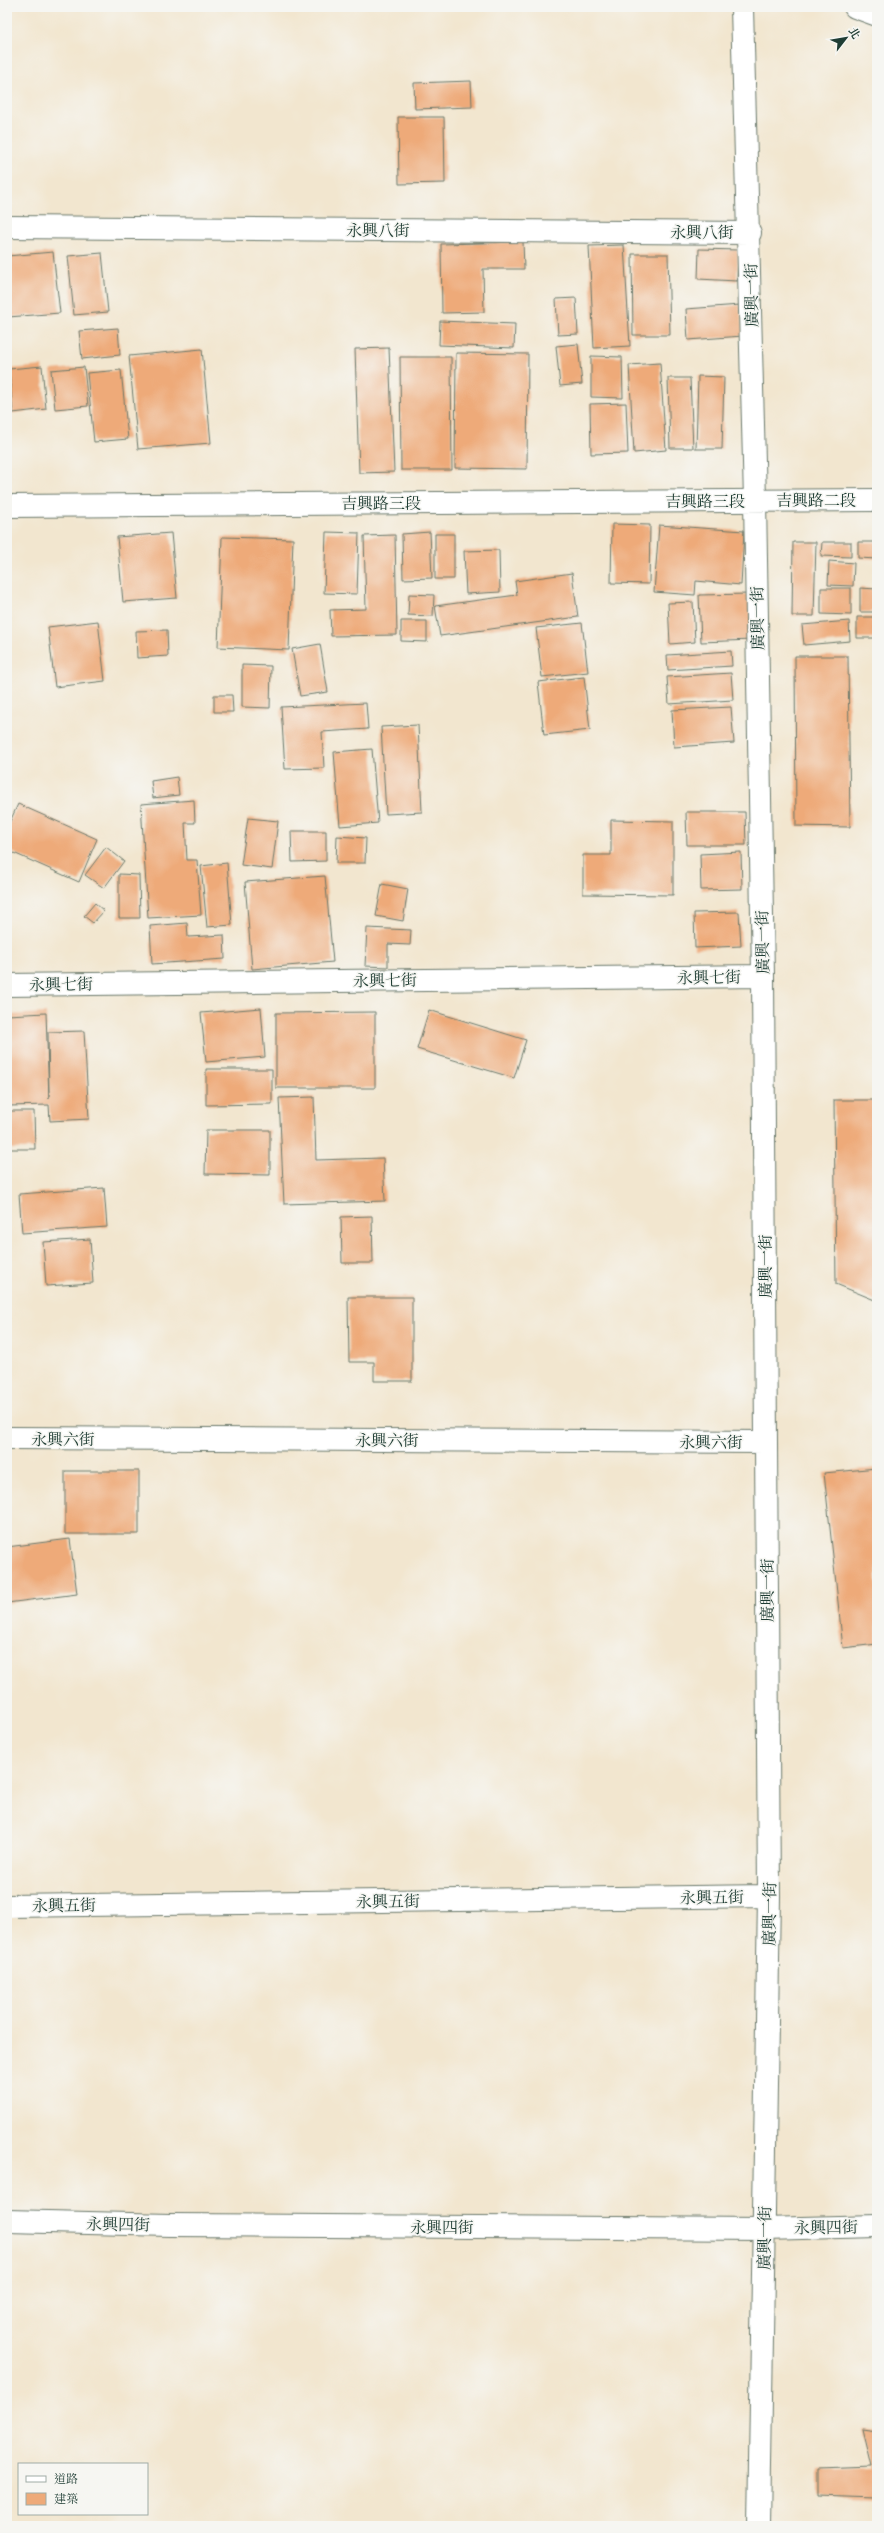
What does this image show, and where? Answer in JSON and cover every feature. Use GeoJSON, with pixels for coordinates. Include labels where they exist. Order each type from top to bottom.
{"type":"FeatureCollection","features":[{"type":"Feature","properties":{"kind":"street","name":"廣興一街"},"geometry":{"type":"LineString","coordinates":[[742,7],[750,233],[763,976],[769,1896],[759,2526]]}},
{"type":"Feature","properties":{"kind":"street"},"geometry":{"type":"LineString","coordinates":[[856,7],[877,15]]}},
{"type":"Feature","properties":{"kind":"street","name":"永興八街"},"geometry":{"type":"LineString","coordinates":[[7,227],[750,233]]}},
{"type":"Feature","properties":{"kind":"street","name":"吉興路二段"},"geometry":{"type":"LineString","coordinates":[[755,500],[877,500]]}},
{"type":"Feature","properties":{"kind":"street","name":"吉興路三段"},"geometry":{"type":"LineString","coordinates":[[7,506],[755,500]]}},
{"type":"Feature","properties":{"kind":"street","name":"永興七街"},"geometry":{"type":"LineString","coordinates":[[7,985],[763,976]]}},
{"type":"Feature","properties":{"kind":"street","name":"永興六街"},"geometry":{"type":"LineString","coordinates":[[7,1438],[766,1442]]}},
{"type":"Feature","properties":{"kind":"street","name":"永興五街"},"geometry":{"type":"LineString","coordinates":[[7,1906],[769,1896]]}},
{"type":"Feature","properties":{"kind":"street","name":"永興四街"},"geometry":{"type":"LineString","coordinates":[[7,2221],[170,2225],[764,2228],[877,2226]]}},
{"type":"Feature","properties":{"kind":"building"},"geometry":{"type":"Polygon","coordinates":[[[471,81],[472,107],[415,109],[414,83],[471,81]]]}},
{"type":"Feature","properties":{"kind":"building"},"geometry":{"type":"Polygon","coordinates":[[[398,117],[444,117],[445,183],[399,184],[398,117]]]}},
{"type":"Feature","properties":{"kind":"building"},"geometry":{"type":"Polygon","coordinates":[[[523,242],[524,269],[483,269],[484,312],[442,313],[441,244],[523,242]]]}},
{"type":"Feature","properties":{"kind":"building"},"geometry":{"type":"Polygon","coordinates":[[[624,245],[630,346],[594,348],[589,246],[624,245]]]}},
{"type":"Feature","properties":{"kind":"building"},"geometry":{"type":"Polygon","coordinates":[[[699,249],[738,250],[737,281],[698,279],[699,249]]]}},
{"type":"Feature","properties":{"kind":"building"},"geometry":{"type":"Polygon","coordinates":[[[53,252],[60,313],[8,317],[7,256],[53,252]]]}},
{"type":"Feature","properties":{"kind":"building"},"geometry":{"type":"Polygon","coordinates":[[[102,253],[108,312],[74,315],[68,256],[102,253]]]}},
{"type":"Feature","properties":{"kind":"building"},"geometry":{"type":"Polygon","coordinates":[[[632,254],[668,254],[670,335],[633,335],[632,254]]]}},
{"type":"Feature","properties":{"kind":"building"},"geometry":{"type":"Polygon","coordinates":[[[576,298],[578,334],[558,335],[556,299],[576,298]]]}},
{"type":"Feature","properties":{"kind":"building"},"geometry":{"type":"Polygon","coordinates":[[[740,305],[743,336],[688,340],[686,309],[740,305]]]}},
{"type":"Feature","properties":{"kind":"building"},"geometry":{"type":"Polygon","coordinates":[[[440,321],[515,324],[514,348],[439,345],[440,321]]]}},
{"type":"Feature","properties":{"kind":"building"},"geometry":{"type":"Polygon","coordinates":[[[118,328],[120,355],[82,359],[79,331],[118,328]]]}},
{"type":"Feature","properties":{"kind":"building"},"geometry":{"type":"Polygon","coordinates":[[[578,344],[582,384],[560,386],[556,346],[578,344]]]}},
{"type":"Feature","properties":{"kind":"building"},"geometry":{"type":"Polygon","coordinates":[[[389,348],[394,472],[359,473],[355,349],[389,348]]]}},
{"type":"Feature","properties":{"kind":"building"},"geometry":{"type":"Polygon","coordinates":[[[202,349],[211,443],[138,449],[129,356],[202,349]]]}},
{"type":"Feature","properties":{"kind":"building"},"geometry":{"type":"Polygon","coordinates":[[[456,353],[528,354],[527,469],[455,468],[456,353]]]}},
{"type":"Feature","properties":{"kind":"building"},"geometry":{"type":"Polygon","coordinates":[[[591,356],[622,357],[623,398],[591,397],[591,356]]]}},
{"type":"Feature","properties":{"kind":"building"},"geometry":{"type":"Polygon","coordinates":[[[400,357],[451,357],[452,470],[401,470],[400,357]]]}},
{"type":"Feature","properties":{"kind":"building"},"geometry":{"type":"Polygon","coordinates":[[[660,363],[666,450],[634,453],[629,365],[660,363]]]}},
{"type":"Feature","properties":{"kind":"building"},"geometry":{"type":"Polygon","coordinates":[[[42,366],[46,409],[13,413],[9,369],[42,366]]]}},
{"type":"Feature","properties":{"kind":"building"},"geometry":{"type":"Polygon","coordinates":[[[84,367],[88,406],[55,409],[51,370],[84,367]]]}},
{"type":"Feature","properties":{"kind":"building"},"geometry":{"type":"Polygon","coordinates":[[[121,370],[128,439],[94,442],[87,373],[121,370]]]}},
{"type":"Feature","properties":{"kind":"building"},"geometry":{"type":"Polygon","coordinates":[[[698,376],[724,377],[722,449],[696,449],[698,376]]]}},
{"type":"Feature","properties":{"kind":"building"},"geometry":{"type":"Polygon","coordinates":[[[668,378],[690,378],[693,448],[670,448],[668,378]]]}},
{"type":"Feature","properties":{"kind":"building"},"geometry":{"type":"Polygon","coordinates":[[[626,403],[628,453],[591,454],[590,404],[626,403]]]}},
{"type":"Feature","properties":{"kind":"building"},"geometry":{"type":"Polygon","coordinates":[[[612,524],[650,525],[649,584],[611,583],[612,524]]]}},
{"type":"Feature","properties":{"kind":"building"},"geometry":{"type":"Polygon","coordinates":[[[659,525],[744,531],[741,585],[696,581],[695,595],[654,592],[659,525]]]}},
{"type":"Feature","properties":{"kind":"building"},"geometry":{"type":"Polygon","coordinates":[[[326,532],[359,533],[357,594],[324,593],[326,532]]]}},
{"type":"Feature","properties":{"kind":"building"},"geometry":{"type":"Polygon","coordinates":[[[430,532],[432,578],[403,579],[402,534],[430,532]]]}},
{"type":"Feature","properties":{"kind":"building"},"geometry":{"type":"Polygon","coordinates":[[[171,533],[177,598],[123,602],[117,537],[171,533]]]}},
{"type":"Feature","properties":{"kind":"building"},"geometry":{"type":"Polygon","coordinates":[[[435,534],[454,534],[454,579],[435,579],[435,534]]]}},
{"type":"Feature","properties":{"kind":"building"},"geometry":{"type":"Polygon","coordinates":[[[395,535],[397,635],[331,636],[330,610],[366,609],[364,536],[395,535]]]}},
{"type":"Feature","properties":{"kind":"building"},"geometry":{"type":"Polygon","coordinates":[[[222,537],[293,539],[289,650],[218,647],[222,537]]]}},
{"type":"Feature","properties":{"kind":"building"},"geometry":{"type":"Polygon","coordinates":[[[793,542],[816,542],[814,616],[792,616],[793,542]]]}},
{"type":"Feature","properties":{"kind":"building"},"geometry":{"type":"Polygon","coordinates":[[[822,542],[851,542],[851,557],[821,556],[822,542]]]}},
{"type":"Feature","properties":{"kind":"building"},"geometry":{"type":"Polygon","coordinates":[[[858,542],[877,542],[877,559],[858,558],[858,542]]]}},
{"type":"Feature","properties":{"kind":"building"},"geometry":{"type":"Polygon","coordinates":[[[499,550],[500,592],[466,594],[464,551],[499,550]]]}},
{"type":"Feature","properties":{"kind":"building"},"geometry":{"type":"Polygon","coordinates":[[[829,561],[854,563],[853,586],[828,585],[829,561]]]}},
{"type":"Feature","properties":{"kind":"building"},"geometry":{"type":"Polygon","coordinates":[[[572,573],[578,617],[440,636],[435,606],[517,595],[515,581],[572,573]]]}},
{"type":"Feature","properties":{"kind":"building"},"geometry":{"type":"Polygon","coordinates":[[[821,588],[851,588],[851,615],[821,614],[821,588]]]}},
{"type":"Feature","properties":{"kind":"building"},"geometry":{"type":"Polygon","coordinates":[[[860,588],[877,589],[877,612],[860,612],[860,588]]]}},
{"type":"Feature","properties":{"kind":"building"},"geometry":{"type":"Polygon","coordinates":[[[409,594],[434,595],[433,616],[408,615],[409,594]]]}},
{"type":"Feature","properties":{"kind":"building"},"geometry":{"type":"Polygon","coordinates":[[[750,594],[752,640],[701,642],[699,595],[750,594]]]}},
{"type":"Feature","properties":{"kind":"building"},"geometry":{"type":"Polygon","coordinates":[[[693,602],[695,642],[670,644],[668,603],[693,602]]]}},
{"type":"Feature","properties":{"kind":"building"},"geometry":{"type":"Polygon","coordinates":[[[857,617],[877,617],[877,638],[857,638],[857,617]]]}},
{"type":"Feature","properties":{"kind":"building"},"geometry":{"type":"Polygon","coordinates":[[[98,621],[105,681],[55,687],[48,627],[98,621]]]}},
{"type":"Feature","properties":{"kind":"building"},"geometry":{"type":"Polygon","coordinates":[[[401,621],[427,621],[427,642],[401,641],[401,621]]]}},
{"type":"Feature","properties":{"kind":"building"},"geometry":{"type":"Polygon","coordinates":[[[849,621],[850,641],[804,645],[802,625],[849,621]]]}},
{"type":"Feature","properties":{"kind":"building"},"geometry":{"type":"Polygon","coordinates":[[[582,623],[588,672],[542,677],[536,628],[582,623]]]}},
{"type":"Feature","properties":{"kind":"building"},"geometry":{"type":"Polygon","coordinates":[[[167,630],[168,656],[137,658],[136,631],[167,630]]]}},
{"type":"Feature","properties":{"kind":"building"},"geometry":{"type":"Polygon","coordinates":[[[320,644],[328,692],[300,696],[292,649],[320,644]]]}},
{"type":"Feature","properties":{"kind":"building"},"geometry":{"type":"Polygon","coordinates":[[[731,651],[732,666],[668,670],[667,655],[731,651]]]}},
{"type":"Feature","properties":{"kind":"building"},"geometry":{"type":"Polygon","coordinates":[[[795,656],[848,656],[850,827],[796,826],[795,656]]]}},
{"type":"Feature","properties":{"kind":"building"},"geometry":{"type":"Polygon","coordinates":[[[242,665],[271,666],[270,708],[242,707],[242,665]]]}},
{"type":"Feature","properties":{"kind":"building"},"geometry":{"type":"Polygon","coordinates":[[[731,673],[733,700],[669,704],[667,677],[731,673]]]}},
{"type":"Feature","properties":{"kind":"building"},"geometry":{"type":"Polygon","coordinates":[[[584,677],[590,730],[544,735],[538,682],[584,677]]]}},
{"type":"Feature","properties":{"kind":"building"},"geometry":{"type":"Polygon","coordinates":[[[214,695],[232,695],[233,712],[214,712],[214,695]]]}},
{"type":"Feature","properties":{"kind":"building"},"geometry":{"type":"Polygon","coordinates":[[[366,703],[368,729],[322,732],[324,768],[285,769],[281,707],[366,703]]]}},
{"type":"Feature","properties":{"kind":"building"},"geometry":{"type":"Polygon","coordinates":[[[731,707],[734,743],[674,747],[672,710],[731,707]]]}},
{"type":"Feature","properties":{"kind":"building"},"geometry":{"type":"Polygon","coordinates":[[[418,725],[422,812],[386,814],[381,727],[418,725]]]}},
{"type":"Feature","properties":{"kind":"building"},"geometry":{"type":"Polygon","coordinates":[[[372,749],[378,823],[340,826],[334,752],[372,749]]]}},
{"type":"Feature","properties":{"kind":"building"},"geometry":{"type":"Polygon","coordinates":[[[177,777],[179,795],[153,798],[151,781],[177,777]]]}},
{"type":"Feature","properties":{"kind":"building"},"geometry":{"type":"Polygon","coordinates":[[[194,800],[195,823],[185,823],[187,860],[197,860],[201,915],[148,918],[141,804],[194,800]]]}},
{"type":"Feature","properties":{"kind":"building"},"geometry":{"type":"Polygon","coordinates":[[[18,804],[97,839],[79,882],[7,850],[7,828],[18,804]]]}},
{"type":"Feature","properties":{"kind":"building"},"geometry":{"type":"Polygon","coordinates":[[[686,812],[745,812],[746,845],[687,845],[686,812]]]}},
{"type":"Feature","properties":{"kind":"building"},"geometry":{"type":"Polygon","coordinates":[[[248,818],[278,821],[272,869],[241,865],[248,818]]]}},
{"type":"Feature","properties":{"kind":"building"},"geometry":{"type":"Polygon","coordinates":[[[611,820],[673,821],[673,895],[583,894],[583,855],[611,855],[611,820]]]}},
{"type":"Feature","properties":{"kind":"building"},"geometry":{"type":"Polygon","coordinates":[[[291,831],[326,831],[326,861],[292,862],[291,831]]]}},
{"type":"Feature","properties":{"kind":"building"},"geometry":{"type":"Polygon","coordinates":[[[337,836],[366,838],[365,863],[336,863],[337,836]]]}},
{"type":"Feature","properties":{"kind":"building"},"geometry":{"type":"Polygon","coordinates":[[[106,847],[124,861],[104,888],[85,875],[106,847]]]}},
{"type":"Feature","properties":{"kind":"building"},"geometry":{"type":"Polygon","coordinates":[[[741,852],[742,889],[701,890],[700,854],[741,852]]]}},
{"type":"Feature","properties":{"kind":"building"},"geometry":{"type":"Polygon","coordinates":[[[227,863],[232,925],[207,927],[201,866],[227,863]]]}},
{"type":"Feature","properties":{"kind":"building"},"geometry":{"type":"Polygon","coordinates":[[[119,874],[139,875],[140,918],[119,918],[119,874]]]}},
{"type":"Feature","properties":{"kind":"building"},"geometry":{"type":"Polygon","coordinates":[[[325,876],[333,962],[252,969],[245,882],[325,876]]]}},
{"type":"Feature","properties":{"kind":"building"},"geometry":{"type":"Polygon","coordinates":[[[382,884],[408,889],[403,921],[376,916],[382,884]]]}},
{"type":"Feature","properties":{"kind":"building"},"geometry":{"type":"Polygon","coordinates":[[[95,903],[104,911],[93,923],[84,916],[95,903]]]}},
{"type":"Feature","properties":{"kind":"building"},"geometry":{"type":"Polygon","coordinates":[[[739,912],[741,946],[695,948],[694,913],[739,912]]]}},
{"type":"Feature","properties":{"kind":"building"},"geometry":{"type":"Polygon","coordinates":[[[187,923],[188,937],[224,935],[225,959],[152,964],[150,926],[187,923]]]}},
{"type":"Feature","properties":{"kind":"building"},"geometry":{"type":"Polygon","coordinates":[[[367,928],[411,930],[410,945],[388,944],[388,967],[365,966],[367,928]]]}},
{"type":"Feature","properties":{"kind":"building"},"geometry":{"type":"Polygon","coordinates":[[[261,1008],[265,1057],[206,1062],[201,1013],[261,1008]]]}},
{"type":"Feature","properties":{"kind":"building"},"geometry":{"type":"Polygon","coordinates":[[[429,1010],[526,1040],[514,1078],[417,1049],[429,1010]]]}},
{"type":"Feature","properties":{"kind":"building"},"geometry":{"type":"Polygon","coordinates":[[[375,1012],[375,1088],[276,1088],[276,1013],[375,1012]]]}},
{"type":"Feature","properties":{"kind":"building"},"geometry":{"type":"Polygon","coordinates":[[[46,1013],[49,1099],[48,1032],[84,1031],[89,1119],[50,1121],[49,1105],[8,1106],[7,1015],[46,1013]]]}},
{"type":"Feature","properties":{"kind":"building"},"geometry":{"type":"Polygon","coordinates":[[[206,1069],[272,1069],[272,1104],[206,1105],[206,1069]]]}},
{"type":"Feature","properties":{"kind":"building"},"geometry":{"type":"Polygon","coordinates":[[[314,1097],[316,1160],[383,1158],[385,1201],[284,1204],[279,1098],[314,1097]]]}},
{"type":"Feature","properties":{"kind":"building"},"geometry":{"type":"Polygon","coordinates":[[[834,1100],[877,1100],[877,1301],[836,1284],[834,1100]]]}},
{"type":"Feature","properties":{"kind":"building"},"geometry":{"type":"Polygon","coordinates":[[[7,1111],[34,1111],[35,1149],[7,1149],[7,1111]]]}},
{"type":"Feature","properties":{"kind":"building"},"geometry":{"type":"Polygon","coordinates":[[[206,1130],[270,1130],[270,1175],[205,1174],[206,1130]]]}},
{"type":"Feature","properties":{"kind":"building"},"geometry":{"type":"Polygon","coordinates":[[[104,1188],[107,1227],[22,1233],[19,1194],[104,1188]]]}},
{"type":"Feature","properties":{"kind":"building"},"geometry":{"type":"Polygon","coordinates":[[[372,1216],[373,1263],[342,1263],[341,1217],[372,1216]]]}},
{"type":"Feature","properties":{"kind":"building"},"geometry":{"type":"Polygon","coordinates":[[[90,1239],[93,1283],[46,1286],[43,1242],[90,1239]]]}},
{"type":"Feature","properties":{"kind":"building"},"geometry":{"type":"Polygon","coordinates":[[[348,1297],[412,1297],[412,1381],[374,1381],[374,1362],[349,1362],[348,1297]]]}},
{"type":"Feature","properties":{"kind":"building"},"geometry":{"type":"Polygon","coordinates":[[[877,1468],[877,1644],[843,1648],[824,1473],[877,1468]]]}},
{"type":"Feature","properties":{"kind":"building"},"geometry":{"type":"Polygon","coordinates":[[[65,1471],[139,1471],[139,1534],[65,1534],[65,1471]]]}},
{"type":"Feature","properties":{"kind":"building"},"geometry":{"type":"Polygon","coordinates":[[[70,1539],[77,1594],[7,1603],[7,1547],[70,1539]]]}},
{"type":"Feature","properties":{"kind":"building"},"geometry":{"type":"Polygon","coordinates":[[[862,2429],[877,2431],[877,2497],[817,2495],[817,2468],[871,2466],[862,2429]]]}}]}
